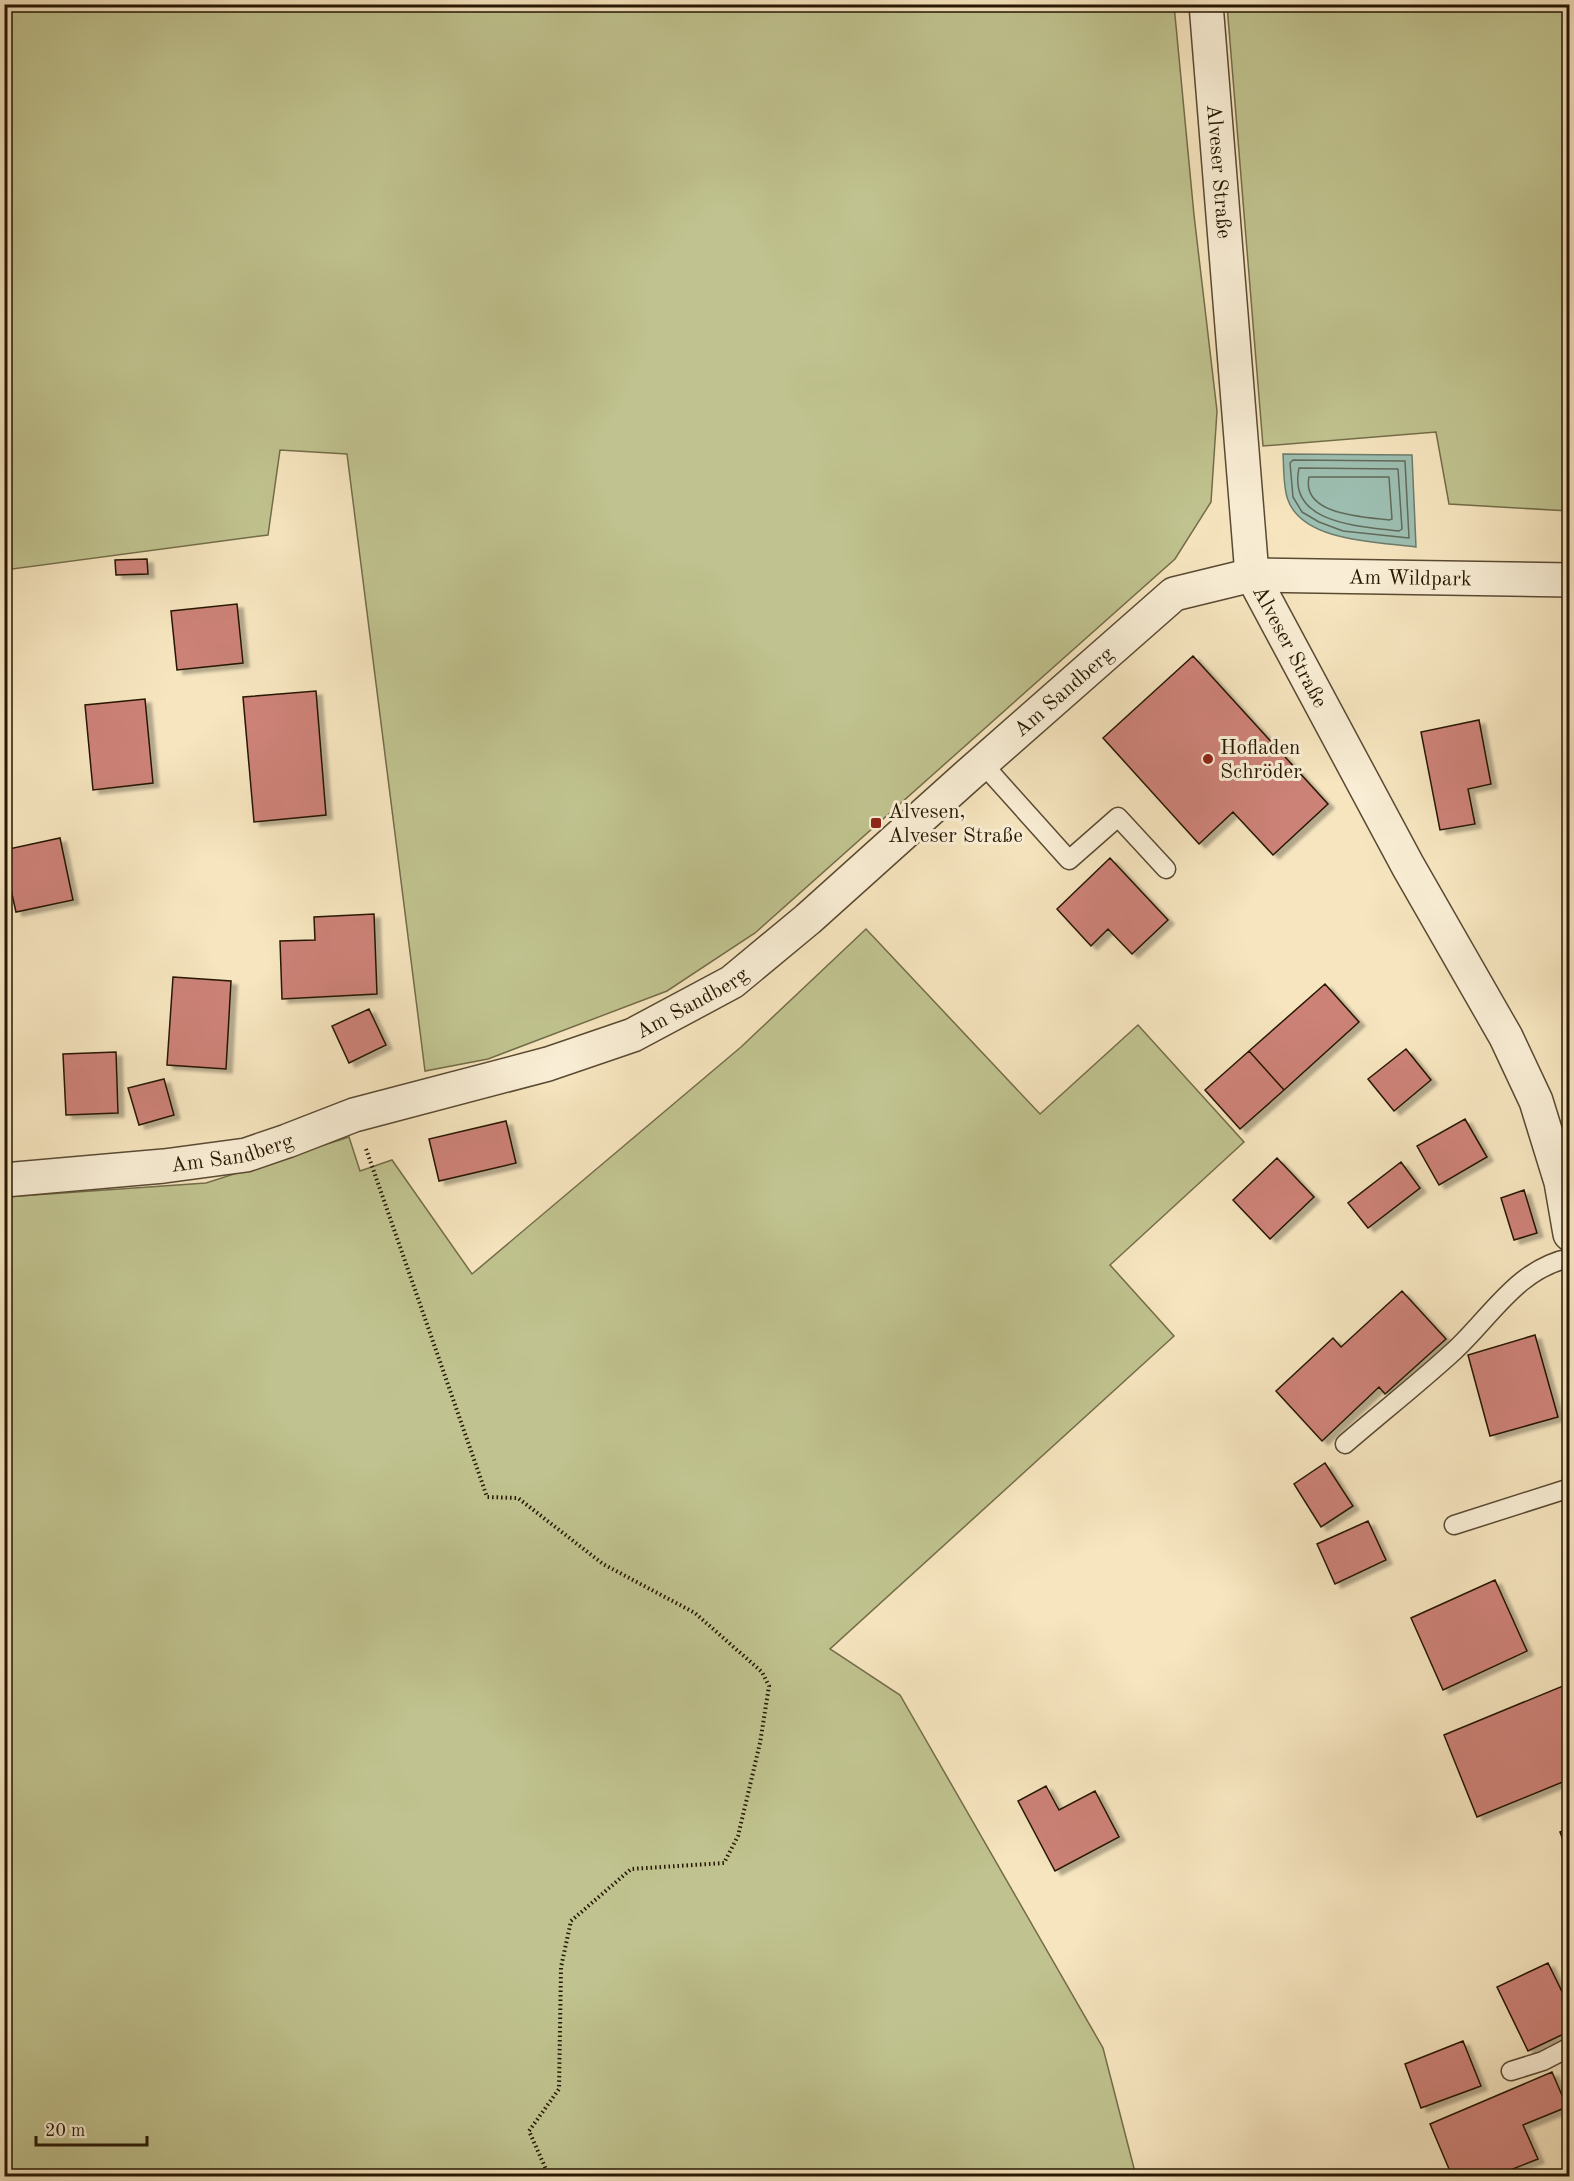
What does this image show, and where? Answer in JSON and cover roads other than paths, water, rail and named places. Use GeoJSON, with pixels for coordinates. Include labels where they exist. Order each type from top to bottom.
{"type":"FeatureCollection","features":[{"type":"Feature","properties":{"kind":"street","name":"Alveser Straße"},"geometry":{"type":"LineString","coordinates":[[1206,4],[1252,575],[1408,866],[1506,1036],[1536,1101],[1561,1182],[1569,1234]]}},
{"type":"Feature","properties":{"kind":"street","name":"Am Wildpark"},"geometry":{"type":"LineString","coordinates":[[1252,575],[1569,580]]}},
{"type":"Feature","properties":{"kind":"street","name":"Am Sandberg"},"geometry":{"type":"LineString","coordinates":[[4,1180],[164,1166],[246,1155],[354,1114],[548,1065],[633,1035],[732,982],[807,919],[1174,594],[1252,575]]}},
{"type":"Feature","properties":{"kind":"lane"},"geometry":{"type":"LineString","coordinates":[[982,763],[1069,860],[1118,817],[1166,869]]}},
{"type":"Feature","properties":{"kind":"lane"},"geometry":{"type":"LineString","coordinates":[[1345,1444],[1455,1350],[1488,1313],[1537,1269],[1569,1258]]}},
{"type":"Feature","properties":{"kind":"lane"},"geometry":{"type":"LineString","coordinates":[[1454,1525],[1569,1488]]}},
{"type":"Feature","properties":{"kind":"lane"},"geometry":{"type":"LineString","coordinates":[[1511,2071],[1543,2061],[1569,2048]]}},
{"type":"Feature","properties":{"kind":"water"},"geometry":{"type":"Polygon","coordinates":[[[1283,454],[1412,455],[1416,547],[1344,537],[1325,532],[1309,524],[1296,514],[1286,495],[1283,454]]]}},
{"type":"Feature","properties":{"kind":"place","name":"Hofladen Schröder"},"geometry":{"type":"Point","coordinates":[1208,759]}},
{"type":"Feature","properties":{"kind":"place","name":"Alvesen, Alveser Straße"},"geometry":{"type":"Point","coordinates":[876,823]}}]}
